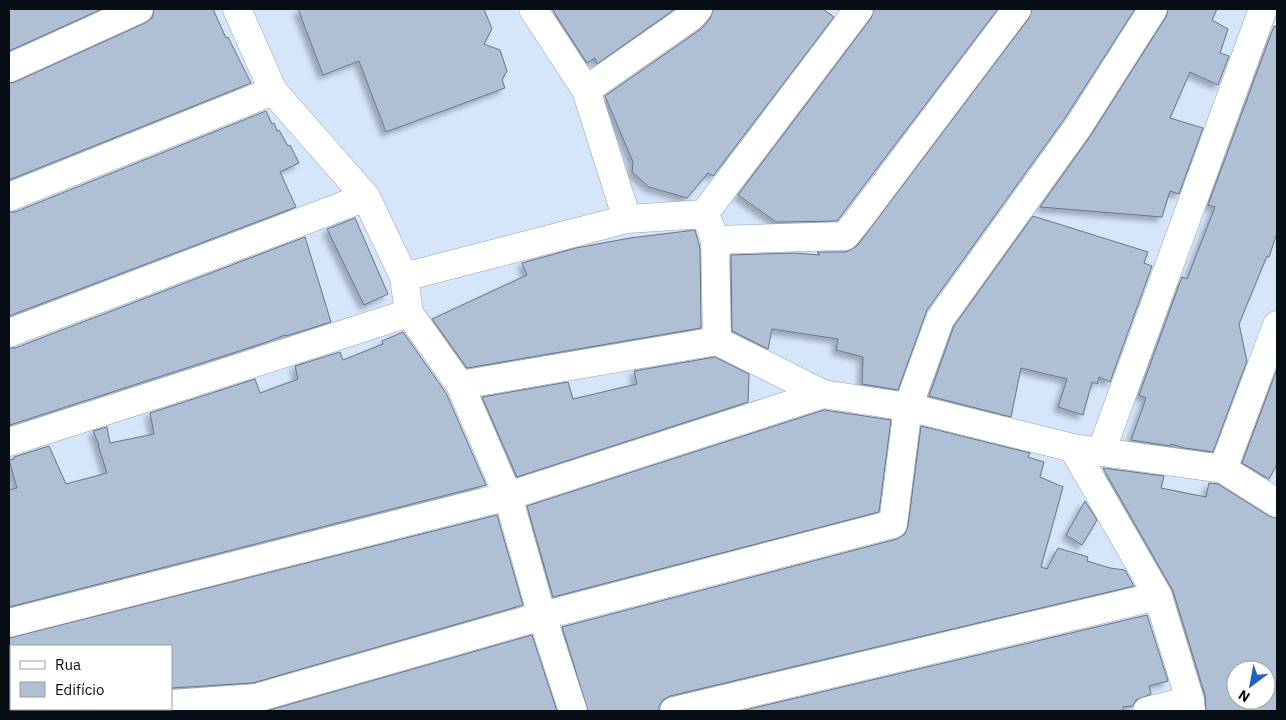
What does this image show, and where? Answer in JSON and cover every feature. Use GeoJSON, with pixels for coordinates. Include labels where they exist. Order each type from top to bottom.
{"type":"FeatureCollection","features":[{"type":"Feature","properties":{"kind":"street"},"geometry":{"type":"LineString","coordinates":[[9,68],[139,9]]}},
{"type":"Feature","properties":{"kind":"street"},"geometry":{"type":"LineString","coordinates":[[237,9],[273,91],[366,198],[404,277],[409,313],[460,385],[508,496],[542,616],[573,711]]}},
{"type":"Feature","properties":{"kind":"street"},"geometry":{"type":"LineString","coordinates":[[535,9],[586,90],[627,219]]}},
{"type":"Feature","properties":{"kind":"street"},"geometry":{"type":"LineString","coordinates":[[586,90],[692,16],[698,9]]}},
{"type":"Feature","properties":{"kind":"street"},"geometry":{"type":"LineString","coordinates":[[404,277],[627,219],[704,214],[859,9]]}},
{"type":"Feature","properties":{"kind":"street"},"geometry":{"type":"LineString","coordinates":[[716,240],[844,236],[1017,9]]}},
{"type":"Feature","properties":{"kind":"street"},"geometry":{"type":"LineString","coordinates":[[172,704],[256,698],[542,616],[893,524],[908,407],[940,319],[1078,127],[1153,9]]}},
{"type":"Feature","properties":{"kind":"street"},"geometry":{"type":"LineString","coordinates":[[1101,452],[1263,9]]}},
{"type":"Feature","properties":{"kind":"street"},"geometry":{"type":"LineString","coordinates":[[9,197],[273,91]]}},
{"type":"Feature","properties":{"kind":"street"},"geometry":{"type":"LineString","coordinates":[[9,334],[366,198]]}},
{"type":"Feature","properties":{"kind":"street"},"geometry":{"type":"LineString","coordinates":[[704,214],[716,240],[717,341]]}},
{"type":"Feature","properties":{"kind":"street"},"geometry":{"type":"LineString","coordinates":[[9,442],[409,313]]}},
{"type":"Feature","properties":{"kind":"street"},"geometry":{"type":"LineString","coordinates":[[1223,469],[1275,339]]}},
{"type":"Feature","properties":{"kind":"street"},"geometry":{"type":"LineString","coordinates":[[460,385],[717,341],[823,394],[908,407],[1073,448],[1223,469],[1277,503]]}},
{"type":"Feature","properties":{"kind":"street"},"geometry":{"type":"LineString","coordinates":[[9,623],[508,496],[823,394]]}},
{"type":"Feature","properties":{"kind":"street"},"geometry":{"type":"LineString","coordinates":[[1073,448],[1158,596],[1191,706],[1147,711]]}},
{"type":"Feature","properties":{"kind":"street"},"geometry":{"type":"LineString","coordinates":[[674,711],[1158,596]]}},
{"type":"Feature","properties":{"kind":"street"},"geometry":{"type":"LineString","coordinates":[[88,711],[104,710]]}},
{"type":"Feature","properties":{"kind":"building"},"geometry":{"type":"Polygon","coordinates":[[[9,9],[102,9],[9,51],[9,9]]]}},
{"type":"Feature","properties":{"kind":"building"},"geometry":{"type":"Polygon","coordinates":[[[154,9],[213,9],[226,38],[228,37],[251,83],[9,180],[9,83],[15,82],[145,23],[152,18],[154,9]]]}},
{"type":"Feature","properties":{"kind":"building"},"geometry":{"type":"Polygon","coordinates":[[[298,9],[484,9],[492,29],[484,44],[500,50],[507,71],[502,80],[505,88],[386,132],[359,61],[323,75],[298,9]]]}},
{"type":"Feature","properties":{"kind":"building"},"geometry":{"type":"Polygon","coordinates":[[[552,9],[675,9],[597,64],[595,58],[587,63],[552,9]]]}},
{"type":"Feature","properties":{"kind":"building"},"geometry":{"type":"Polygon","coordinates":[[[713,9],[823,9],[834,17],[713,176],[708,173],[687,198],[649,187],[632,172],[633,162],[605,96],[701,29],[710,19],[713,9]]]}},
{"type":"Feature","properties":{"kind":"building"},"geometry":{"type":"Polygon","coordinates":[[[874,9],[998,9],[837,221],[776,222],[738,195],[871,18],[874,9]]]}},
{"type":"Feature","properties":{"kind":"building"},"geometry":{"type":"Polygon","coordinates":[[[1032,9],[1135,9],[1065,118],[927,310],[898,390],[862,384],[863,357],[836,350],[838,339],[772,329],[768,349],[732,331],[731,255],[794,253],[820,255],[817,252],[846,252],[857,246],[1029,18],[1032,9]]]}},
{"type":"Feature","properties":{"kind":"building"},"geometry":{"type":"Polygon","coordinates":[[[1168,9],[1217,9],[1212,20],[1228,29],[1220,53],[1229,56],[1218,85],[1190,72],[1170,118],[1203,128],[1179,194],[1170,191],[1162,217],[1040,207],[1091,135],[1166,17],[1168,9]]]}},
{"type":"Feature","properties":{"kind":"building"},"geometry":{"type":"Polygon","coordinates":[[[1274,26],[1277,27],[1277,233],[1269,257],[1267,256],[1239,324],[1247,361],[1213,452],[1171,444],[1170,446],[1131,440],[1146,398],[1139,395],[1182,277],[1187,279],[1215,207],[1208,205],[1274,26]]]}},
{"type":"Feature","properties":{"kind":"building"},"geometry":{"type":"Polygon","coordinates":[[[266,111],[272,124],[274,123],[277,131],[279,130],[288,146],[290,145],[299,163],[280,172],[296,207],[9,316],[9,212],[15,212],[266,111]]]}},
{"type":"Feature","properties":{"kind":"building"},"geometry":{"type":"Polygon","coordinates":[[[1033,216],[1148,252],[1144,263],[1152,266],[1110,382],[1099,377],[1097,384],[1092,382],[1083,415],[1058,407],[1067,379],[1021,368],[1011,417],[929,396],[954,326],[1033,216]]]}},
{"type":"Feature","properties":{"kind":"building"},"geometry":{"type":"Polygon","coordinates":[[[355,218],[388,294],[364,305],[327,229],[355,218]]]}},
{"type":"Feature","properties":{"kind":"building"},"geometry":{"type":"Polygon","coordinates":[[[695,230],[700,248],[701,328],[467,368],[432,319],[527,275],[522,263],[576,248],[630,238],[695,230]]]}},
{"type":"Feature","properties":{"kind":"building"},"geometry":{"type":"Polygon","coordinates":[[[305,237],[331,322],[285,335],[10,425],[9,348],[15,348],[305,237]]]}},
{"type":"Feature","properties":{"kind":"building"},"geometry":{"type":"Polygon","coordinates":[[[403,332],[446,393],[486,485],[9,607],[9,490],[17,488],[9,460],[49,446],[66,484],[107,473],[93,431],[107,427],[110,443],[154,434],[150,413],[255,379],[260,393],[298,379],[295,366],[340,352],[343,360],[383,344],[382,341],[403,332]]]}},
{"type":"Feature","properties":{"kind":"building"},"geometry":{"type":"Polygon","coordinates":[[[715,357],[749,374],[748,402],[517,477],[482,397],[568,382],[573,399],[637,384],[634,371],[715,357]]]}},
{"type":"Feature","properties":{"kind":"building"},"geometry":{"type":"Polygon","coordinates":[[[1277,369],[1277,464],[1269,479],[1242,463],[1277,369]]]}},
{"type":"Feature","properties":{"kind":"building"},"geometry":{"type":"Polygon","coordinates":[[[824,410],[891,420],[879,512],[553,597],[527,506],[824,410]]]}},
{"type":"Feature","properties":{"kind":"building"},"geometry":{"type":"Polygon","coordinates":[[[921,426],[1030,453],[1028,457],[1044,462],[1040,477],[1063,487],[1041,567],[1047,569],[1058,548],[1088,557],[1087,561],[1110,568],[1125,570],[1134,586],[670,696],[663,700],[659,706],[659,711],[588,711],[562,627],[897,539],[905,534],[908,526],[921,426]]]}},
{"type":"Feature","properties":{"kind":"building"},"geometry":{"type":"Polygon","coordinates":[[[1103,468],[1164,476],[1161,488],[1206,497],[1209,483],[1218,484],[1269,516],[1277,518],[1277,711],[1206,711],[1205,695],[1173,591],[1103,468]]]}},
{"type":"Feature","properties":{"kind":"building"},"geometry":{"type":"Polygon","coordinates":[[[1085,501],[1097,520],[1082,545],[1066,535],[1085,501]]]}},
{"type":"Feature","properties":{"kind":"building"},"geometry":{"type":"Polygon","coordinates":[[[497,515],[523,605],[253,683],[172,688],[172,645],[9,646],[9,638],[497,515]]]}},
{"type":"Feature","properties":{"kind":"building"},"geometry":{"type":"Polygon","coordinates":[[[1147,615],[1168,681],[1149,686],[1151,694],[1136,700],[1133,706],[1123,707],[1123,711],[741,711],[1147,615]]]}},
{"type":"Feature","properties":{"kind":"building"},"geometry":{"type":"Polygon","coordinates":[[[532,635],[557,711],[266,711],[532,635]]]}}]}
